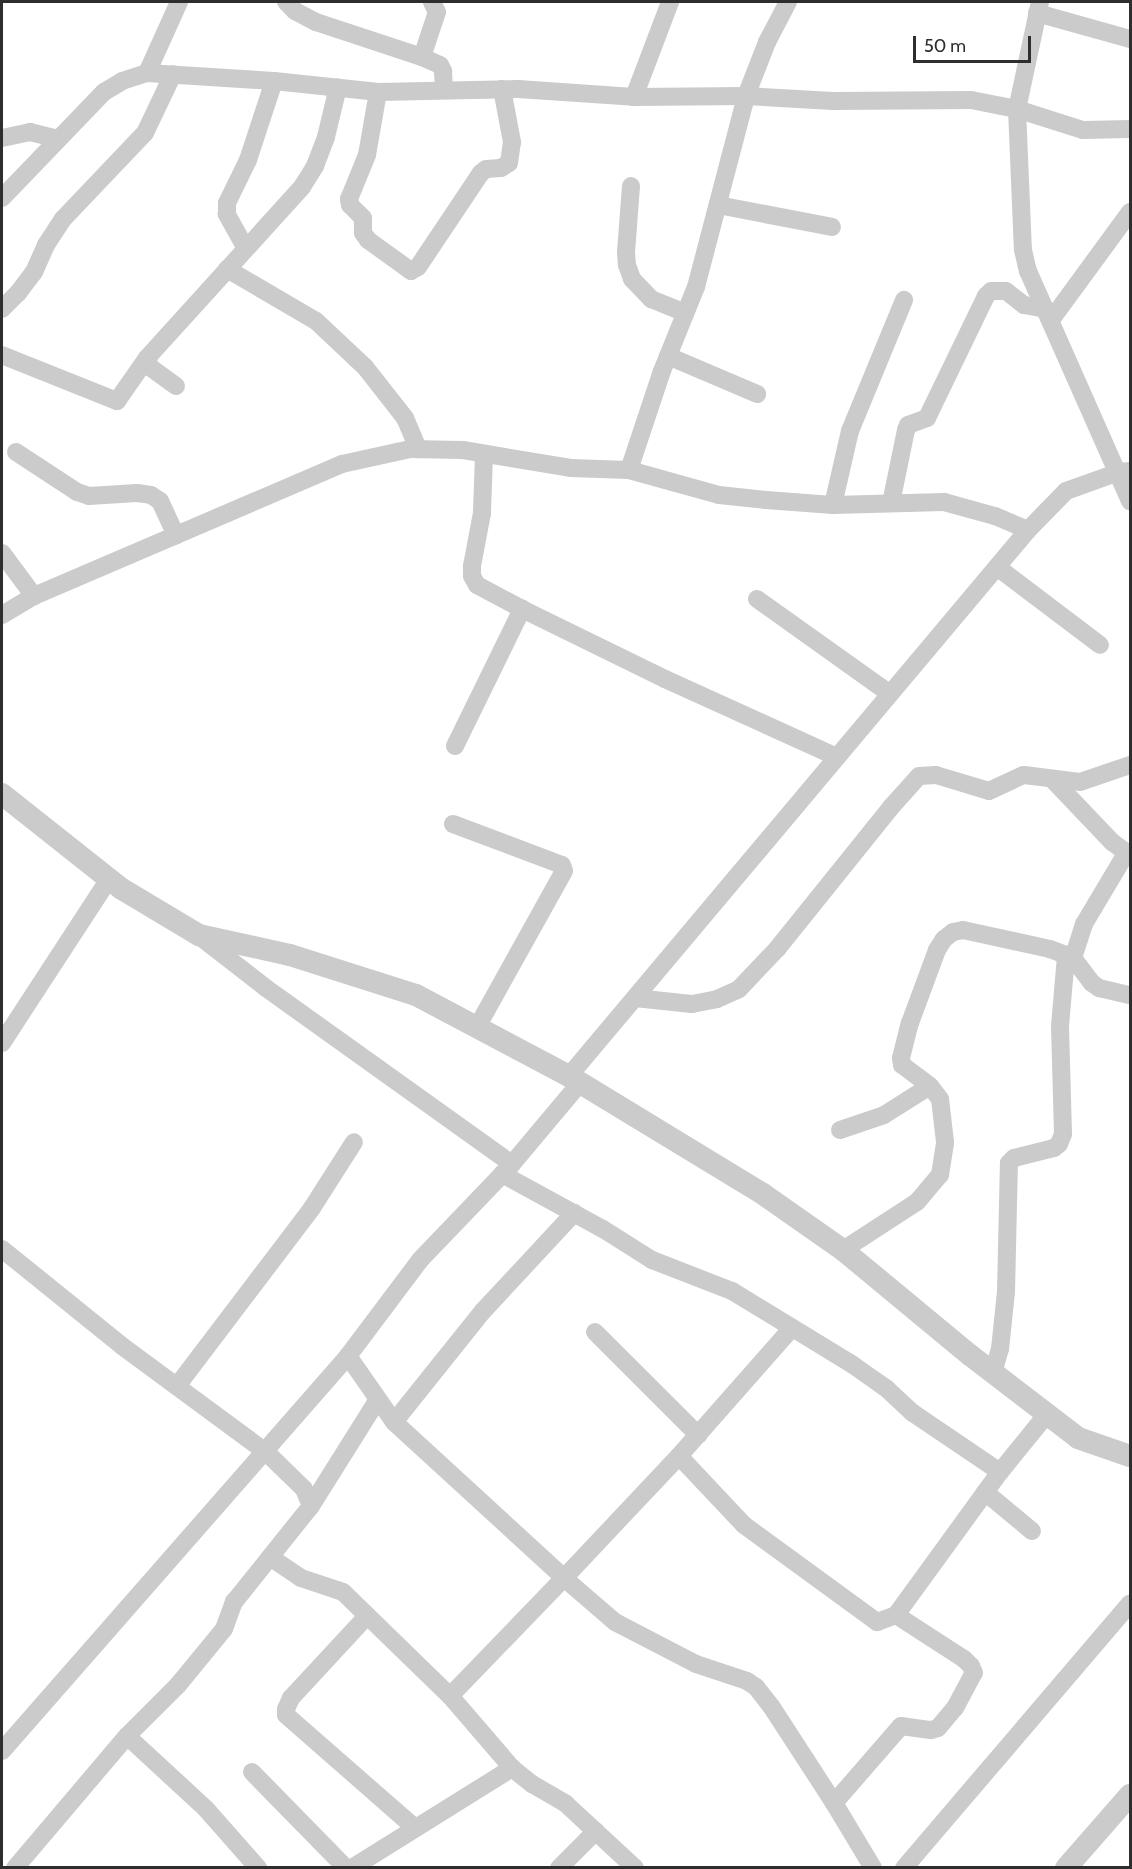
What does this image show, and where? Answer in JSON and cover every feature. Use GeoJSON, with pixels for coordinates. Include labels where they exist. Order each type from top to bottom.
{"type":"FeatureCollection","features":[{"type":"Feature","properties":{"kind":"street"},"geometry":{"type":"LineString","coordinates":[[147,73],[178,2]]}},
{"type":"Feature","properties":{"kind":"street"},"geometry":{"type":"LineString","coordinates":[[286,2],[295,11],[316,22],[440,65],[443,71],[444,89]]}},
{"type":"Feature","properties":{"kind":"street"},"geometry":{"type":"LineString","coordinates":[[422,57],[437,12],[432,2]]}},
{"type":"Feature","properties":{"kind":"street"},"geometry":{"type":"LineString","coordinates":[[634,97],[670,2]]}},
{"type":"Feature","properties":{"kind":"street"},"geometry":{"type":"LineString","coordinates":[[629,470],[668,356],[696,287],[746,96],[767,42],[788,2]]}},
{"type":"Feature","properties":{"kind":"street"},"geometry":{"type":"LineString","coordinates":[[1131,39],[1038,7],[1017,109],[1023,250],[1028,271],[1042,311],[1125,471],[1131,501]]}},
{"type":"Feature","properties":{"kind":"street"},"geometry":{"type":"LineString","coordinates":[[2,198],[104,92],[122,81],[147,73],[274,81],[378,92],[502,89],[634,97],[746,96],[833,101],[971,100],[1017,109],[1083,130],[1131,129]]}},
{"type":"Feature","properties":{"kind":"street"},"geometry":{"type":"LineString","coordinates":[[2,309],[34,272],[46,245],[63,219],[145,133],[173,74]]}},
{"type":"Feature","properties":{"kind":"street"},"geometry":{"type":"LineString","coordinates":[[246,247],[227,214],[227,203],[248,160],[274,81]]}},
{"type":"Feature","properties":{"kind":"street"},"geometry":{"type":"LineString","coordinates":[[2,355],[117,401],[147,358],[302,187],[315,166],[326,137],[338,87]]}},
{"type":"Feature","properties":{"kind":"street"},"geometry":{"type":"LineString","coordinates":[[378,92],[367,155],[349,199],[350,205],[363,218],[363,233],[368,240],[411,271],[418,267],[481,173],[486,169],[501,168],[509,163],[512,142],[502,89]]}},
{"type":"Feature","properties":{"kind":"street"},"geometry":{"type":"LineString","coordinates":[[2,138],[30,132],[58,140]]}},
{"type":"Feature","properties":{"kind":"street"},"geometry":{"type":"LineString","coordinates":[[631,186],[626,252],[632,279],[651,299],[686,314]]}},
{"type":"Feature","properties":{"kind":"street"},"geometry":{"type":"LineString","coordinates":[[718,205],[832,227]]}},
{"type":"Feature","properties":{"kind":"street"},"geometry":{"type":"LineString","coordinates":[[1042,311],[1131,212]]}},
{"type":"Feature","properties":{"kind":"street"},"geometry":{"type":"LineString","coordinates":[[227,269],[316,321],[365,367],[405,418],[418,449]]}},
{"type":"Feature","properties":{"kind":"street"},"geometry":{"type":"LineString","coordinates":[[891,503],[908,425],[927,418],[986,296],[991,291],[1006,291],[1042,311]]}},
{"type":"Feature","properties":{"kind":"street"},"geometry":{"type":"LineString","coordinates":[[833,505],[850,432],[904,300]]}},
{"type":"Feature","properties":{"kind":"street"},"geometry":{"type":"LineString","coordinates":[[668,356],[757,394]]}},
{"type":"Feature","properties":{"kind":"street"},"geometry":{"type":"LineString","coordinates":[[147,358],[150,366],[176,386]]}},
{"type":"Feature","properties":{"kind":"street"},"geometry":{"type":"LineString","coordinates":[[2,615],[34,596],[342,464],[418,449],[463,450],[570,468],[629,470],[719,495],[833,505],[954,504],[995,516],[1028,530]]}},
{"type":"Feature","properties":{"kind":"street"},"geometry":{"type":"LineString","coordinates":[[16,452],[89,496],[136,493],[151,495],[160,501],[176,534]]}},
{"type":"Feature","properties":{"kind":"street"},"geometry":{"type":"LineString","coordinates":[[484,454],[482,513],[471,567],[472,576],[477,585],[665,679],[837,757]]}},
{"type":"Feature","properties":{"kind":"street"},"geometry":{"type":"LineString","coordinates":[[2,1751],[348,1356],[420,1260],[507,1169],[635,998],[1028,530],[1066,491],[1125,471]]}},
{"type":"Feature","properties":{"kind":"street"},"geometry":{"type":"LineString","coordinates":[[2,554],[34,596]]}},
{"type":"Feature","properties":{"kind":"street"},"geometry":{"type":"LineString","coordinates":[[997,567],[1100,645]]}},
{"type":"Feature","properties":{"kind":"street"},"geometry":{"type":"LineString","coordinates":[[757,599],[890,694]]}},
{"type":"Feature","properties":{"kind":"street"},"geometry":{"type":"LineString","coordinates":[[455,746],[522,609]]}},
{"type":"Feature","properties":{"kind":"street"},"geometry":{"type":"LineString","coordinates":[[635,998],[692,1004],[717,999],[739,989],[777,949],[892,806],[919,776],[936,775],[989,791],[1024,775],[1080,782],[1130,764]]}},
{"type":"Feature","properties":{"kind":"street"},"geometry":{"type":"LineString","coordinates":[[993,1372],[1000,1348],[1006,1292],[1009,1163],[1014,1158],[1054,1148],[1059,1144],[1063,1134],[1060,1026],[1069,957],[1084,924],[1129,854],[1104,834],[1053,780]]}},
{"type":"Feature","properties":{"kind":"street"},"geometry":{"type":"LineString","coordinates":[[2,794],[109,879],[193,931],[507,1169],[652,1260],[732,1291],[790,1329],[854,1365],[887,1389],[913,1413],[1000,1472]]}},
{"type":"Feature","properties":{"kind":"street"},"geometry":{"type":"LineString","coordinates":[[453,824],[562,865],[564,871],[477,1027]]}},
{"type":"Feature","properties":{"kind":"street"},"geometry":{"type":"LineString","coordinates":[[2,1043],[109,879]]}},
{"type":"Feature","properties":{"kind":"street"},"geometry":{"type":"LineString","coordinates":[[843,1250],[917,1202],[939,1175],[945,1142],[940,1099],[930,1086],[902,1065],[901,1058],[910,1023],[937,950],[944,939],[953,932],[963,930],[1050,949],[1069,957],[1099,988],[1131,995]]}},
{"type":"Feature","properties":{"kind":"street"},"geometry":{"type":"LineString","coordinates":[[193,931],[290,955],[416,995],[575,1079],[763,1194],[843,1250],[1078,1438],[1131,1456]]}},
{"type":"Feature","properties":{"kind":"street"},"geometry":{"type":"LineString","coordinates":[[840,1130],[884,1115],[930,1086]]}},
{"type":"Feature","properties":{"kind":"street"},"geometry":{"type":"LineString","coordinates":[[177,1386],[312,1208],[354,1142]]}},
{"type":"Feature","properties":{"kind":"street"},"geometry":{"type":"LineString","coordinates":[[394,1422],[483,1311],[574,1213]]}},
{"type":"Feature","properties":{"kind":"street"},"geometry":{"type":"LineString","coordinates":[[2,1249],[177,1386],[266,1452],[303,1489],[308,1499]]}},
{"type":"Feature","properties":{"kind":"street"},"geometry":{"type":"LineString","coordinates":[[450,1696],[679,1456],[790,1329]]}},
{"type":"Feature","properties":{"kind":"street"},"geometry":{"type":"LineString","coordinates":[[595,1332],[698,1435]]}},
{"type":"Feature","properties":{"kind":"street"},"geometry":{"type":"LineString","coordinates":[[348,1356],[394,1422],[615,1622],[696,1664],[747,1681],[756,1687],[771,1706],[834,1803],[873,1868]]}},
{"type":"Feature","properties":{"kind":"street"},"geometry":{"type":"LineString","coordinates":[[15,1868],[127,1736],[178,1685],[224,1629],[234,1602],[311,1506],[378,1399]]}},
{"type":"Feature","properties":{"kind":"street"},"geometry":{"type":"LineString","coordinates":[[679,1456],[744,1525],[871,1621],[877,1622],[896,1615],[1000,1472],[1047,1414]]}},
{"type":"Feature","properties":{"kind":"street"},"geometry":{"type":"LineString","coordinates":[[985,1492],[1032,1531]]}},
{"type":"Feature","properties":{"kind":"street"},"geometry":{"type":"LineString","coordinates":[[270,1557],[300,1578],[342,1592],[450,1696],[512,1768],[532,1784],[566,1804],[635,1868]]}},
{"type":"Feature","properties":{"kind":"street"},"geometry":{"type":"LineString","coordinates":[[904,1868],[1131,1603]]}},
{"type":"Feature","properties":{"kind":"street"},"geometry":{"type":"LineString","coordinates":[[834,1803],[901,1726],[931,1730],[938,1728],[955,1708],[974,1673],[964,1659],[896,1615]]}},
{"type":"Feature","properties":{"kind":"street"},"geometry":{"type":"LineString","coordinates":[[367,1616],[291,1698],[286,1715],[415,1828]]}},
{"type":"Feature","properties":{"kind":"street"},"geometry":{"type":"LineString","coordinates":[[127,1736],[207,1809],[258,1868]]}},
{"type":"Feature","properties":{"kind":"street"},"geometry":{"type":"LineString","coordinates":[[352,1868],[512,1768]]}},
{"type":"Feature","properties":{"kind":"street"},"geometry":{"type":"LineString","coordinates":[[252,1772],[346,1868]]}},
{"type":"Feature","properties":{"kind":"street"},"geometry":{"type":"LineString","coordinates":[[1066,1868],[1131,1795]]}},
{"type":"Feature","properties":{"kind":"street"},"geometry":{"type":"LineString","coordinates":[[559,1868],[596,1830]]}}]}
